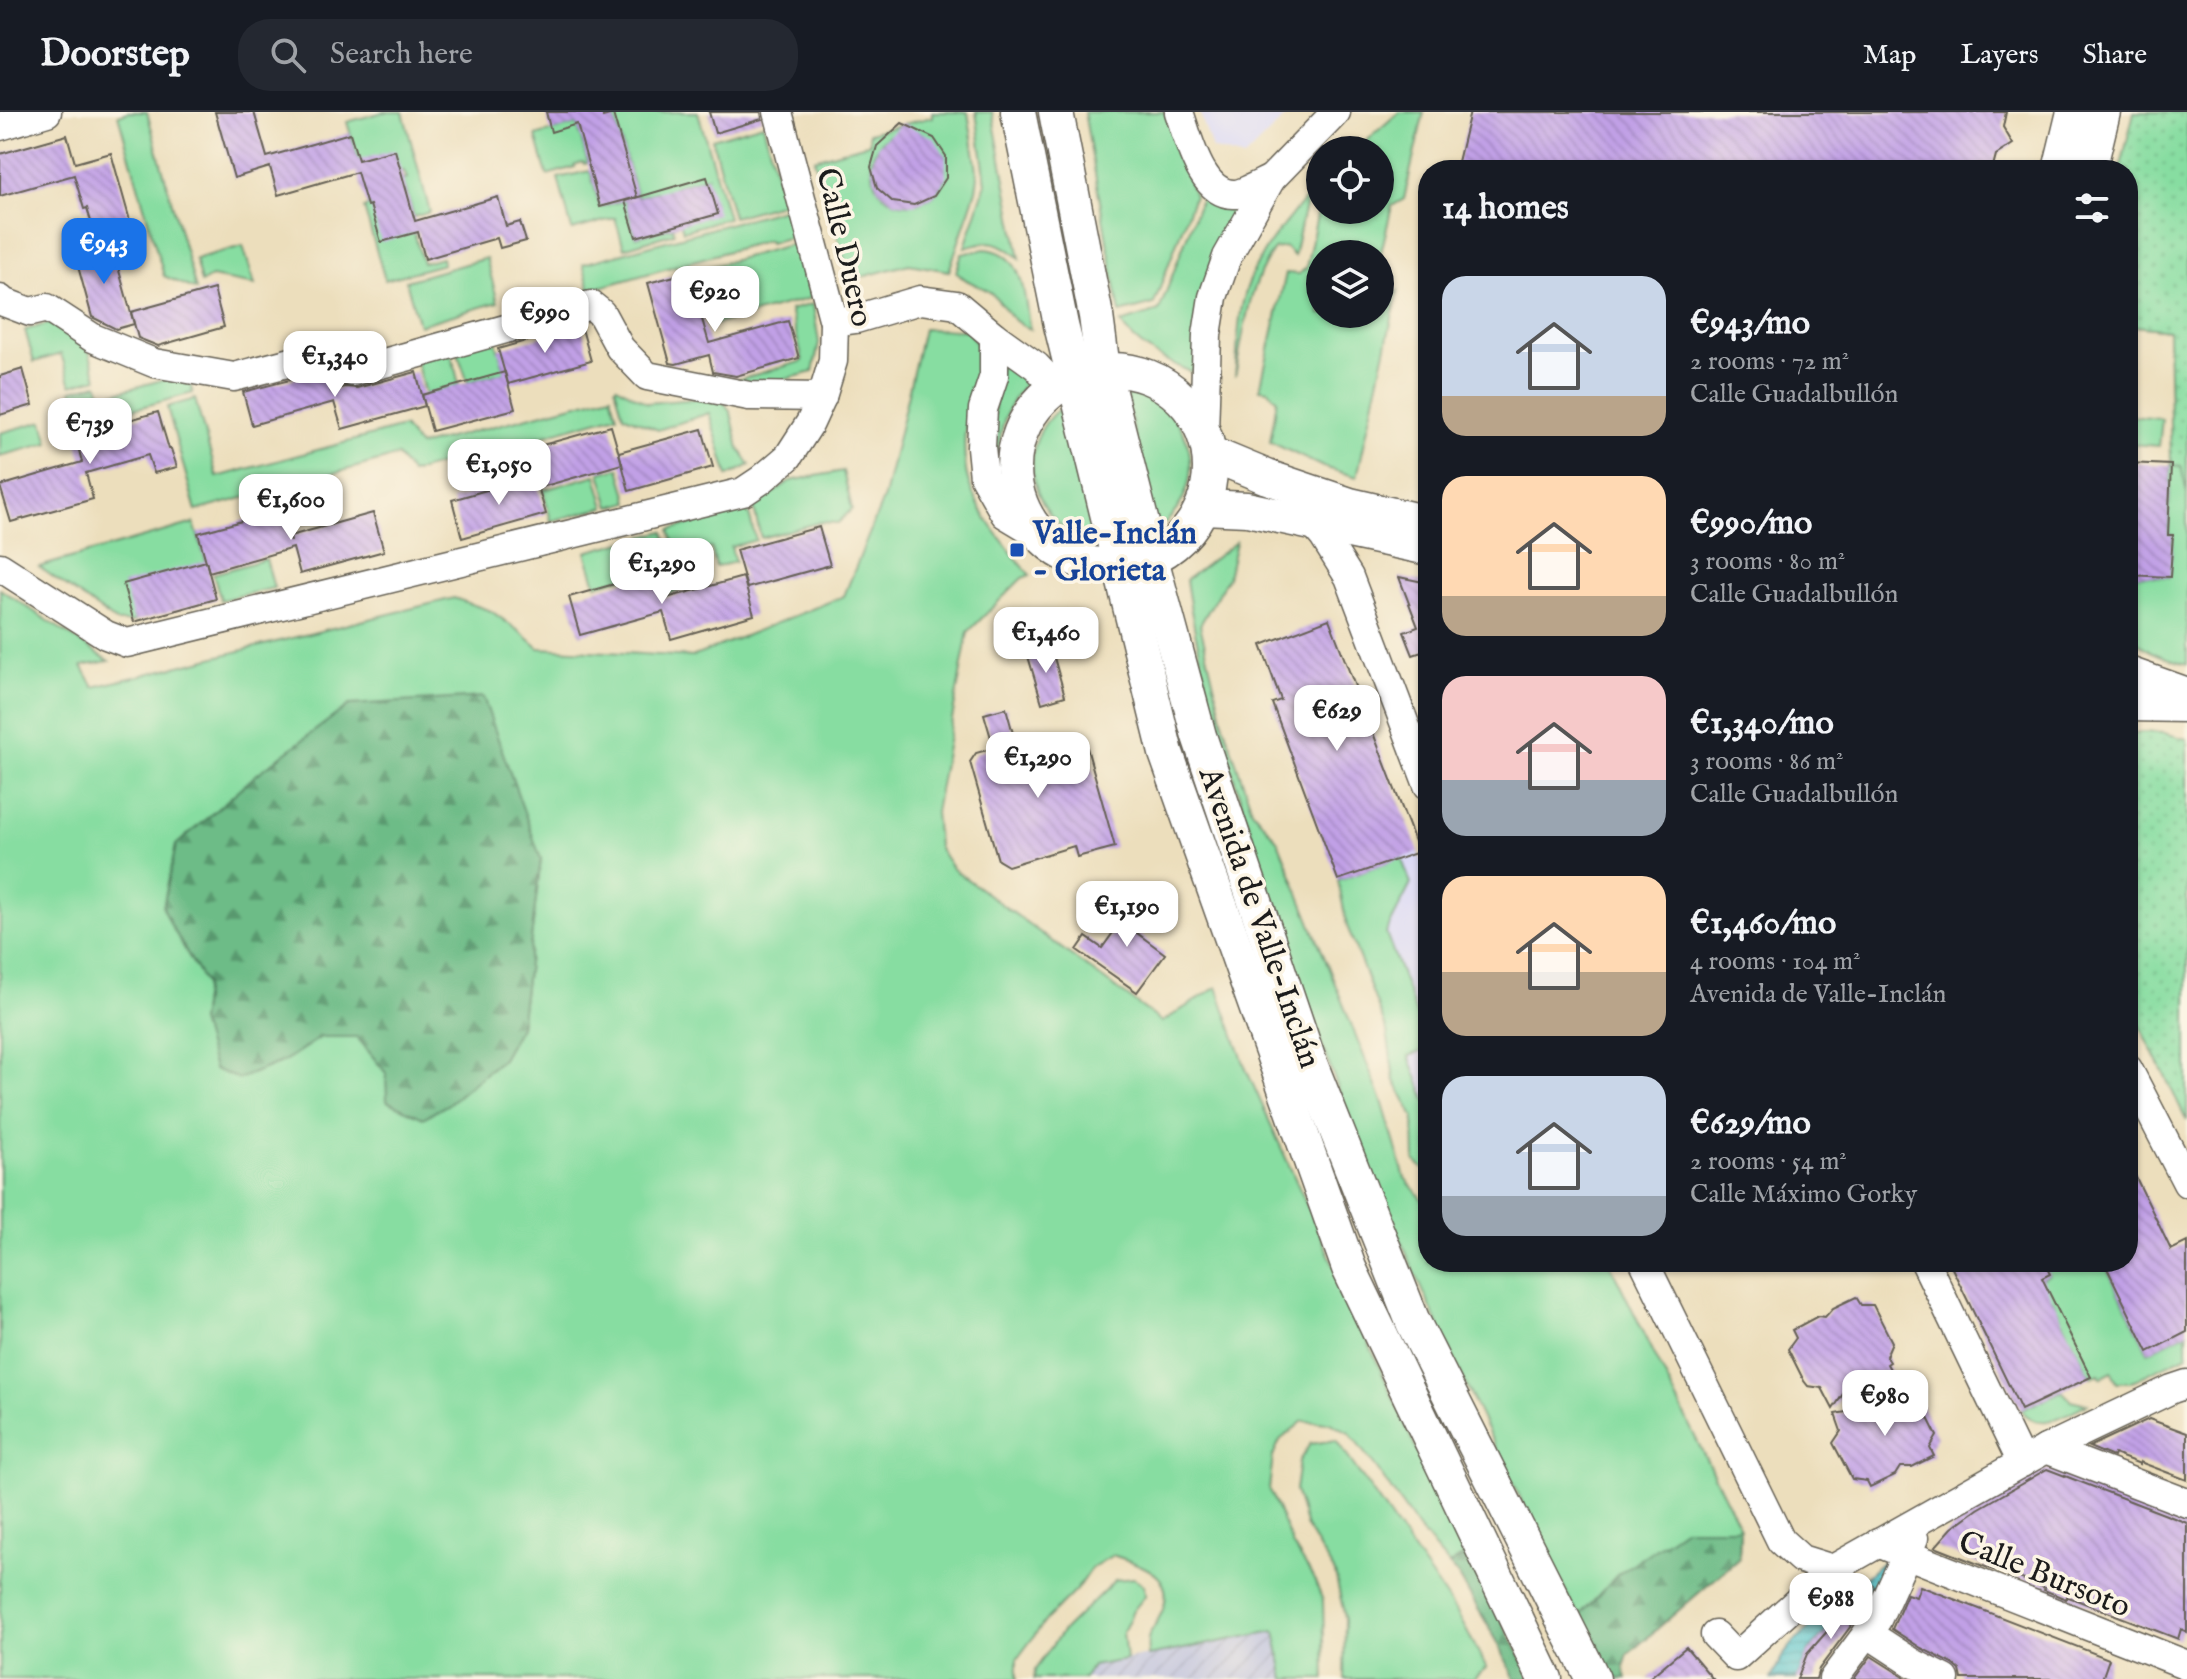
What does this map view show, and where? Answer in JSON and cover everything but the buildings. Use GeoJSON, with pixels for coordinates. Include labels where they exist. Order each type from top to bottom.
{"type":"FeatureCollection","features":[{"type":"Feature","properties":{"kind":"main road","name":"Avenida de Valle-Inclán"},"geometry":{"type":"LineString","coordinates":[[1018,112],[1057,310],[1135,563],[1199,736],[1309,1061],[1413,1322],[1593,1679]]}},
{"type":"Feature","properties":{"kind":"main road","name":"Avenida de Valle-Inclán"},"geometry":{"type":"LineString","coordinates":[[1056,112],[1096,316],[1078,378]]}},
{"type":"Feature","properties":{"kind":"main road"},"geometry":{"type":"LineString","coordinates":[[2062,160],[2074,112]]}},
{"type":"Feature","properties":{"kind":"main road"},"geometry":{"type":"LineString","coordinates":[[2091,160],[2103,112]]}},
{"type":"Feature","properties":{"kind":"main road"},"geometry":{"type":"LineString","coordinates":[[1128,370],[1151,377],[1172,389],[1190,407],[1206,443],[1210,481],[1203,507],[1182,538],[1135,563],[1101,566],[1065,554],[1040,535],[1021,506],[1014,474],[1018,440],[1032,410],[1078,378],[1128,370]]}},
{"type":"Feature","properties":{"kind":"main road"},"geometry":{"type":"LineString","coordinates":[[1206,443],[1267,477],[1350,505],[1418,521]]}},
{"type":"Feature","properties":{"kind":"main road"},"geometry":{"type":"LineString","coordinates":[[1203,507],[1247,509],[1418,546]]}},
{"type":"Feature","properties":{"kind":"main road","name":"Avenida de Valle-Inclán"},"geometry":{"type":"LineString","coordinates":[[1135,563],[1166,753],[1349,1268],[1545,1679]]}},
{"type":"Feature","properties":{"kind":"main road"},"geometry":{"type":"LineString","coordinates":[[2138,678],[2187,695]]}},
{"type":"Feature","properties":{"kind":"main road"},"geometry":{"type":"LineString","coordinates":[[2138,705],[2187,705]]}},
{"type":"Feature","properties":{"kind":"street"},"geometry":{"type":"LineString","coordinates":[[0,126],[47,112]]}},
{"type":"Feature","properties":{"kind":"street","name":"Calle Duero"},"geometry":{"type":"LineString","coordinates":[[0,567],[106,635],[127,643],[743,492],[788,457],[810,423],[833,361],[834,322],[778,112]]}},
{"type":"Feature","properties":{"kind":"street"},"geometry":{"type":"LineString","coordinates":[[1179,112],[1207,181],[1217,189],[1236,194],[1271,179]]}},
{"type":"Feature","properties":{"kind":"street"},"geometry":{"type":"LineString","coordinates":[[1206,443],[1207,335],[1213,297],[1227,257],[1271,179],[1336,112]]}},
{"type":"Feature","properties":{"kind":"street"},"geometry":{"type":"LineString","coordinates":[[0,299],[30,312],[47,308],[93,338],[154,363],[234,377],[318,355],[352,372],[591,305],[601,313],[620,348],[647,376],[749,396],[822,397]]}},
{"type":"Feature","properties":{"kind":"street"},"geometry":{"type":"LineString","coordinates":[[834,322],[856,319],[920,300],[957,305],[1036,366],[1078,378]]}},
{"type":"Feature","properties":{"kind":"street"},"geometry":{"type":"LineString","coordinates":[[994,336],[994,376],[983,409],[981,447],[984,477],[1005,514],[1040,535]]}},
{"type":"Feature","properties":{"kind":"street"},"geometry":{"type":"LineString","coordinates":[[1312,523],[1349,577],[1418,759]]}},
{"type":"Feature","properties":{"kind":"street"},"geometry":{"type":"LineString","coordinates":[[1349,577],[1354,559],[1364,546],[1387,539]]}},
{"type":"Feature","properties":{"kind":"street"},"geometry":{"type":"LineString","coordinates":[[2138,1088],[2187,1183]]}},
{"type":"Feature","properties":{"kind":"street"},"geometry":{"type":"LineString","coordinates":[[1649,1272],[1781,1541],[1801,1559],[1833,1569]]}},
{"type":"Feature","properties":{"kind":"street"},"geometry":{"type":"LineString","coordinates":[[1931,1272],[2034,1456],[2187,1503]]}},
{"type":"Feature","properties":{"kind":"street"},"geometry":{"type":"LineString","coordinates":[[1715,1635],[1736,1657],[1833,1569],[2034,1456],[2182,1393]]}},
{"type":"Feature","properties":{"kind":"street"},"geometry":{"type":"LineString","coordinates":[[1833,1679],[1877,1620],[1917,1533],[1941,1508]]}},
{"type":"Feature","properties":{"kind":"street","name":"Calle Bursoto"},"geometry":{"type":"LineString","coordinates":[[1878,1543],[2156,1667],[2187,1665]]}},
{"type":"Feature","properties":{"kind":"street"},"geometry":{"type":"LineString","coordinates":[[1867,1633],[1907,1671],[1945,1679]]}},
{"type":"Feature","properties":{"kind":"shaded area"},"geometry":{"type":"Polygon","coordinates":[[[1200,112],[1290,112],[1244,158],[1212,149],[1200,112]]]}},
{"type":"Feature","properties":{"kind":"shaded area"},"geometry":{"type":"Polygon","coordinates":[[[1329,619],[1418,852],[1418,1081],[1284,734],[1281,700],[1261,645],[1329,619]]]}},
{"type":"Feature","properties":{"kind":"shaded area"},"geometry":{"type":"Polygon","coordinates":[[[1275,1631],[1285,1679],[1084,1679],[1091,1666],[1275,1631]]]}},
{"type":"Feature","properties":{"kind":"green space"},"geometry":{"type":"Polygon","coordinates":[[[147,112],[196,290],[164,276],[118,115],[147,112]]]}},
{"type":"Feature","properties":{"kind":"green space"},"geometry":{"type":"Polygon","coordinates":[[[383,112],[403,112],[430,212],[414,217],[403,180],[407,178],[404,171],[358,160],[347,122],[383,112]]]}},
{"type":"Feature","properties":{"kind":"green space"},"geometry":{"type":"Polygon","coordinates":[[[585,112],[698,112],[728,218],[683,231],[681,224],[707,177],[658,195],[656,192],[637,197],[613,114],[588,121],[585,112]]]}},
{"type":"Feature","properties":{"kind":"green space"},"geometry":{"type":"Polygon","coordinates":[[[932,112],[968,112],[978,177],[949,271],[909,264],[851,280],[814,159],[870,143],[869,133],[932,117],[932,112]],[[898,131],[882,141],[874,154],[872,168],[875,182],[894,201],[908,204],[931,198],[946,178],[898,131]]]}},
{"type":"Feature","properties":{"kind":"green space"},"geometry":{"type":"Polygon","coordinates":[[[976,112],[992,112],[1020,258],[994,243],[965,247],[986,183],[976,112]]]}},
{"type":"Feature","properties":{"kind":"green space"},"geometry":{"type":"Polygon","coordinates":[[[1084,112],[1165,112],[1194,196],[1154,304],[1120,313],[1084,112]]]}},
{"type":"Feature","properties":{"kind":"green space"},"geometry":{"type":"Polygon","coordinates":[[[1399,112],[1424,112],[1404,199],[1394,205],[1394,136],[1372,136],[1399,112]]]}},
{"type":"Feature","properties":{"kind":"green space"},"geometry":{"type":"Polygon","coordinates":[[[2134,112],[2187,112],[2187,493],[2181,466],[2171,465],[2168,330],[2138,326],[2138,160],[2122,160],[2134,112]]]}},
{"type":"Feature","properties":{"kind":"green space"},"geometry":{"type":"Polygon","coordinates":[[[577,124],[588,163],[547,175],[536,136],[577,124]]]}},
{"type":"Feature","properties":{"kind":"green space"},"geometry":{"type":"Polygon","coordinates":[[[763,124],[784,203],[733,217],[712,139],[763,124]]]}},
{"type":"Feature","properties":{"kind":"green space"},"geometry":{"type":"Polygon","coordinates":[[[590,171],[600,207],[625,200],[636,237],[673,227],[674,233],[624,248],[615,218],[572,230],[558,178],[590,171]]]}},
{"type":"Feature","properties":{"kind":"green space"},"geometry":{"type":"Polygon","coordinates":[[[1205,188],[1245,195],[1193,373],[1143,346],[1121,323],[1159,311],[1205,188]]]}},
{"type":"Feature","properties":{"kind":"green space"},"geometry":{"type":"Polygon","coordinates":[[[1306,198],[1294,256],[1285,247],[1274,249],[1258,278],[1248,310],[1235,376],[1241,311],[1247,287],[1260,258],[1306,198]]]}},
{"type":"Feature","properties":{"kind":"green space"},"geometry":{"type":"Polygon","coordinates":[[[370,205],[414,233],[423,263],[442,258],[443,264],[385,280],[364,208],[370,205]]]}},
{"type":"Feature","properties":{"kind":"green space"},"geometry":{"type":"Polygon","coordinates":[[[786,208],[794,236],[769,243],[768,240],[590,290],[583,264],[786,208]]]}},
{"type":"Feature","properties":{"kind":"green space"},"geometry":{"type":"Polygon","coordinates":[[[1315,224],[1388,224],[1384,240],[1312,240],[1315,224]]]}},
{"type":"Feature","properties":{"kind":"green space"},"geometry":{"type":"Polygon","coordinates":[[[796,243],[811,298],[713,325],[698,270],[796,243]]]}},
{"type":"Feature","properties":{"kind":"green space"},"geometry":{"type":"Polygon","coordinates":[[[243,246],[255,285],[211,277],[201,283],[195,259],[243,246]]]}},
{"type":"Feature","properties":{"kind":"green space"},"geometry":{"type":"Polygon","coordinates":[[[984,249],[998,252],[1015,267],[1030,329],[1012,318],[991,293],[956,272],[962,254],[984,249]]]}},
{"type":"Feature","properties":{"kind":"green space"},"geometry":{"type":"Polygon","coordinates":[[[486,258],[498,302],[419,325],[406,281],[486,258]]]}},
{"type":"Feature","properties":{"kind":"green space"},"geometry":{"type":"Polygon","coordinates":[[[1306,268],[1306,328],[1390,328],[1357,477],[1323,467],[1270,442],[1277,400],[1268,390],[1260,389],[1286,273],[1299,274],[1306,268]]]}},
{"type":"Feature","properties":{"kind":"green space"},"geometry":{"type":"Polygon","coordinates":[[[2187,299],[2187,664],[2153,652],[2138,642],[2138,575],[2169,577],[2173,535],[2168,535],[2172,445],[2168,330],[2138,326],[2138,321],[2187,299]]]}},
{"type":"Feature","properties":{"kind":"green space"},"geometry":{"type":"Polygon","coordinates":[[[813,304],[819,343],[813,372],[752,388],[737,380],[803,361],[790,310],[813,304]]]}},
{"type":"Feature","properties":{"kind":"green space"},"geometry":{"type":"Polygon","coordinates":[[[51,323],[88,348],[97,378],[71,385],[61,354],[34,362],[25,330],[51,323]]]}},
{"type":"Feature","properties":{"kind":"green space"},"geometry":{"type":"Polygon","coordinates":[[[923,329],[967,330],[979,348],[983,364],[967,420],[964,445],[966,471],[983,512],[1030,575],[1022,578],[968,632],[935,812],[938,847],[952,868],[1162,1022],[1217,987],[1246,1069],[1439,1500],[1468,1554],[1449,1565],[1419,1530],[1349,1433],[1330,1423],[1303,1421],[1280,1440],[1273,1456],[1269,1489],[1293,1546],[1314,1579],[1323,1601],[1325,1679],[1285,1679],[1275,1631],[1148,1656],[1149,1637],[1161,1614],[1165,1589],[1155,1574],[1146,1568],[1113,1555],[1091,1568],[1076,1590],[1047,1619],[1017,1659],[1017,1679],[0,1679],[0,589],[109,661],[82,666],[94,687],[454,598],[491,611],[539,648],[692,657],[844,596],[884,497],[923,329]],[[541,859],[163,907],[205,984],[200,1022],[284,1061],[321,1037],[358,1037],[386,1073],[388,1101],[520,1027],[541,859]]]}},
{"type":"Feature","properties":{"kind":"green space"},"geometry":{"type":"Polygon","coordinates":[[[495,338],[505,372],[468,382],[456,349],[495,338]]]}},
{"type":"Feature","properties":{"kind":"green space"},"geometry":{"type":"Polygon","coordinates":[[[451,351],[459,385],[425,395],[416,360],[451,351]]]}},
{"type":"Feature","properties":{"kind":"green space"},"geometry":{"type":"Polygon","coordinates":[[[1000,357],[1029,374],[1006,415],[997,459],[989,461],[1000,357]]]}},
{"type":"Feature","properties":{"kind":"green space"},"geometry":{"type":"Polygon","coordinates":[[[187,373],[193,393],[82,423],[72,390],[98,384],[107,395],[187,373]]]}},
{"type":"Feature","properties":{"kind":"green space"},"geometry":{"type":"Polygon","coordinates":[[[617,386],[647,403],[708,398],[724,402],[731,413],[739,448],[750,465],[728,476],[709,413],[658,430],[623,415],[617,386]]]}},
{"type":"Feature","properties":{"kind":"green space"},"geometry":{"type":"Polygon","coordinates":[[[1124,388],[1150,398],[1173,417],[1183,432],[1189,450],[1191,467],[1182,502],[1156,530],[1124,388]]]}},
{"type":"Feature","properties":{"kind":"green space"},"geometry":{"type":"Polygon","coordinates":[[[611,395],[617,415],[411,473],[397,456],[196,511],[167,407],[195,399],[217,477],[403,427],[419,446],[611,395]]]}},
{"type":"Feature","properties":{"kind":"green space"},"geometry":{"type":"Polygon","coordinates":[[[1069,402],[1101,544],[1077,536],[1057,523],[1043,504],[1035,483],[1033,461],[1037,439],[1049,419],[1069,402]]]}},
{"type":"Feature","properties":{"kind":"green space"},"geometry":{"type":"Polygon","coordinates":[[[2138,417],[2162,419],[2159,446],[2138,445],[2138,417]]]}},
{"type":"Feature","properties":{"kind":"green space"},"geometry":{"type":"Polygon","coordinates":[[[43,421],[49,443],[0,456],[0,433],[43,421]]]}},
{"type":"Feature","properties":{"kind":"green space"},"geometry":{"type":"Polygon","coordinates":[[[619,468],[629,502],[610,507],[600,473],[619,468]]]}},
{"type":"Feature","properties":{"kind":"green space"},"geometry":{"type":"Polygon","coordinates":[[[843,471],[852,509],[838,523],[821,522],[761,538],[753,505],[790,481],[843,471]]]}},
{"type":"Feature","properties":{"kind":"green space"},"geometry":{"type":"Polygon","coordinates":[[[596,475],[605,507],[551,521],[543,490],[596,475]]]}},
{"type":"Feature","properties":{"kind":"green space"},"geometry":{"type":"Polygon","coordinates":[[[747,507],[756,540],[731,547],[735,562],[716,567],[711,548],[677,557],[670,530],[747,507]]]}},
{"type":"Feature","properties":{"kind":"green space"},"geometry":{"type":"Polygon","coordinates":[[[194,523],[206,561],[134,622],[117,622],[39,567],[194,523]]]}},
{"type":"Feature","properties":{"kind":"green space"},"geometry":{"type":"Polygon","coordinates":[[[664,531],[680,591],[662,596],[656,573],[642,577],[640,573],[596,585],[586,552],[664,531]]]}},
{"type":"Feature","properties":{"kind":"green space"},"geometry":{"type":"Polygon","coordinates":[[[1236,542],[1228,577],[1200,625],[1224,726],[1252,810],[1278,841],[1383,1104],[1405,1178],[1418,1194],[1418,1272],[1614,1272],[1740,1528],[1739,1558],[1628,1654],[1599,1595],[1578,1617],[1428,1303],[1373,1175],[1312,1018],[1238,791],[1199,651],[1186,580],[1236,542]]]}},
{"type":"Feature","properties":{"kind":"green space"},"geometry":{"type":"Polygon","coordinates":[[[266,559],[274,588],[221,600],[213,574],[266,559]]]}},
{"type":"Feature","properties":{"kind":"green space"},"geometry":{"type":"Polygon","coordinates":[[[483,697],[541,859],[520,1027],[502,1059],[447,1105],[423,1118],[387,1101],[386,1073],[357,1037],[321,1037],[284,1061],[239,1079],[214,1069],[200,1022],[205,984],[163,907],[176,845],[256,775],[349,705],[483,697]]]}},
{"type":"Feature","properties":{"kind":"green space"},"geometry":{"type":"Polygon","coordinates":[[[2138,733],[2164,733],[2187,739],[2187,1121],[2138,1021],[2138,733]]]}},
{"type":"Feature","properties":{"kind":"green space"},"geometry":{"type":"Polygon","coordinates":[[[1401,857],[1411,884],[1386,933],[1418,1018],[1418,1053],[1409,1056],[1418,1079],[1418,1164],[1415,1161],[1414,1117],[1394,1079],[1387,1031],[1347,926],[1338,880],[1401,857]]]}},
{"type":"Feature","properties":{"kind":"green space"},"geometry":{"type":"Polygon","coordinates":[[[2048,1272],[2109,1272],[2148,1352],[2187,1332],[2187,1355],[2131,1382],[2117,1382],[2112,1372],[2101,1378],[2099,1374],[2091,1377],[2052,1299],[1976,1310],[2049,1275],[2048,1272]]]}},
{"type":"Feature","properties":{"kind":"green space"},"geometry":{"type":"Polygon","coordinates":[[[2062,1391],[2071,1400],[2087,1404],[2062,1417],[2045,1421],[2036,1421],[2021,1410],[2062,1391]]]}},
{"type":"Feature","properties":{"kind":"green space"},"geometry":{"type":"Polygon","coordinates":[[[1336,1440],[1457,1613],[1487,1668],[1473,1679],[1344,1679],[1345,1618],[1335,1573],[1306,1527],[1295,1490],[1299,1461],[1310,1444],[1336,1440]]]}},
{"type":"Feature","properties":{"kind":"green space"},"geometry":{"type":"Polygon","coordinates":[[[1685,1528],[1740,1528],[1739,1558],[1628,1654],[1624,1668],[1627,1679],[1610,1679],[1578,1617],[1617,1575],[1685,1528]]]}},
{"type":"Feature","properties":{"kind":"green space"},"geometry":{"type":"Polygon","coordinates":[[[1468,1554],[1532,1679],[1515,1679],[1497,1641],[1449,1565],[1468,1554]]]}},
{"type":"Feature","properties":{"kind":"green space"},"geometry":{"type":"Polygon","coordinates":[[[1134,1578],[1144,1585],[1145,1596],[1133,1611],[1123,1632],[1126,1660],[1092,1666],[1084,1679],[1034,1679],[1035,1670],[1062,1632],[1115,1580],[1134,1578]]]}},
{"type":"Feature","properties":{"kind":"water"},"geometry":{"type":"Polygon","coordinates":[[[1882,1562],[1890,1568],[1808,1652],[1797,1679],[1771,1679],[1782,1657],[1795,1641],[1882,1562]]]}},
{"type":"Feature","properties":{"kind":"place","name":"Valle-Inclán - Glorieta"},"geometry":{"type":"Point","coordinates":[1017,550]}}]}
